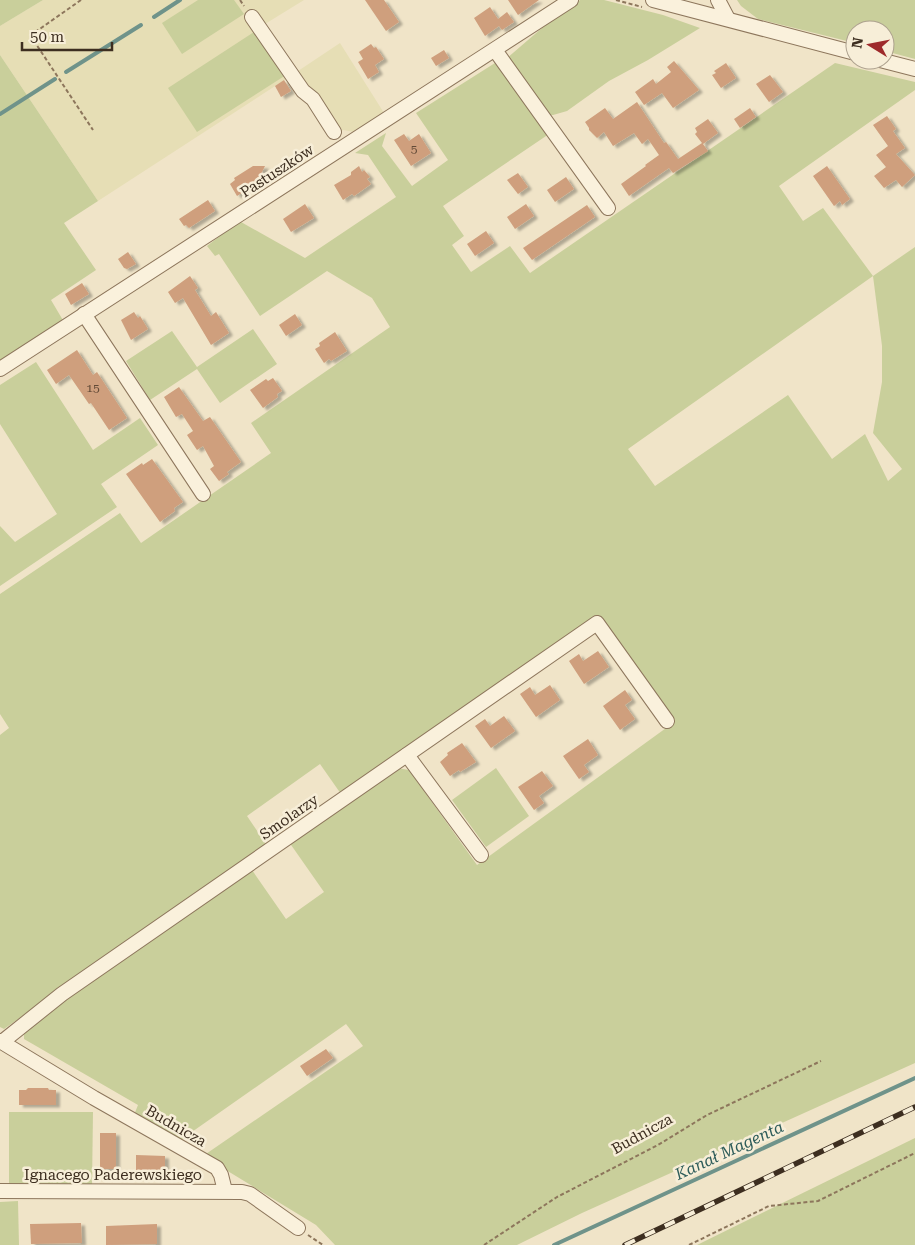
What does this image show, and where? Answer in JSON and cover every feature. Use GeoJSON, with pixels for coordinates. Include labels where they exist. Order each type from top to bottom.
{"type":"FeatureCollection","features":[{"type":"Feature","properties":{"kind":"street","name":"Pastuszków"},"geometry":{"type":"LineString","coordinates":[[0,369],[570,0]]}},
{"type":"Feature","properties":{"kind":"street"},"geometry":{"type":"LineString","coordinates":[[653,0],[845,50]]}},
{"type":"Feature","properties":{"kind":"street"},"geometry":{"type":"LineString","coordinates":[[718,0],[728,20]]}},
{"type":"Feature","properties":{"kind":"street"},"geometry":{"type":"LineString","coordinates":[[252,18],[304,91],[313,99],[334,132]]}},
{"type":"Feature","properties":{"kind":"street"},"geometry":{"type":"LineString","coordinates":[[495,50],[608,208]]}},
{"type":"Feature","properties":{"kind":"street"},"geometry":{"type":"LineString","coordinates":[[895,64],[915,69]]}},
{"type":"Feature","properties":{"kind":"street"},"geometry":{"type":"LineString","coordinates":[[84,314],[203,494]]}},
{"type":"Feature","properties":{"kind":"street","name":"Smolarzy"},"geometry":{"type":"LineString","coordinates":[[1,1041],[62,994],[597,623],[667,721]]}},
{"type":"Feature","properties":{"kind":"street"},"geometry":{"type":"LineString","coordinates":[[407,755],[481,856]]}},
{"type":"Feature","properties":{"kind":"street","name":"Budnicza"},"geometry":{"type":"LineString","coordinates":[[1,1041],[94,1098],[218,1168],[226,1191]]}},
{"type":"Feature","properties":{"kind":"street","name":"Ignacego Paderewskiego"},"geometry":{"type":"LineString","coordinates":[[0,1191],[226,1191]]}},
{"type":"Feature","properties":{"kind":"street"},"geometry":{"type":"LineString","coordinates":[[226,1191],[250,1194],[298,1228]]}},
{"type":"Feature","properties":{"kind":"path"},"geometry":{"type":"LineString","coordinates":[[81,0],[34,33],[34,40],[93,130]]}},
{"type":"Feature","properties":{"kind":"path","name":"Budnicza"},"geometry":{"type":"LineString","coordinates":[[484,1245],[558,1197],[658,1145],[706,1115],[821,1061]]}},
{"type":"Feature","properties":{"kind":"path"},"geometry":{"type":"LineString","coordinates":[[689,1245],[769,1206],[818,1200],[915,1153]]}},
{"type":"Feature","properties":{"kind":"path"},"geometry":{"type":"LineString","coordinates":[[298,1228],[323,1245]]}},
{"type":"Feature","properties":{"kind":"shaded area"},"geometry":{"type":"Polygon","coordinates":[[[43,0],[304,0],[265,24],[295,73],[340,43],[384,113],[354,132],[343,130],[330,138],[289,77],[98,201],[0,55],[0,26],[43,0]]]}},
{"type":"Feature","properties":{"kind":"green space"},"geometry":{"type":"Polygon","coordinates":[[[0,0],[43,0],[0,26],[0,0]]]}},
{"type":"Feature","properties":{"kind":"green space"},"geometry":{"type":"Polygon","coordinates":[[[198,0],[234,0],[244,14],[182,54],[162,23],[198,0]]]}},
{"type":"Feature","properties":{"kind":"green space"},"geometry":{"type":"Polygon","coordinates":[[[580,0],[604,0],[663,15],[700,28],[609,81],[567,111],[546,115],[507,58],[542,28],[580,0]]]}},
{"type":"Feature","properties":{"kind":"green space"},"geometry":{"type":"Polygon","coordinates":[[[737,0],[915,0],[915,59],[895,54],[895,20],[845,20],[845,41],[758,19],[741,6],[737,0]]]}},
{"type":"Feature","properties":{"kind":"green space"},"geometry":{"type":"Polygon","coordinates":[[[254,32],[286,75],[197,132],[168,88],[254,32]]]}},
{"type":"Feature","properties":{"kind":"green space"},"geometry":{"type":"Polygon","coordinates":[[[0,55],[98,201],[64,223],[96,270],[51,300],[64,322],[0,363],[0,55]]]}},
{"type":"Feature","properties":{"kind":"green space"},"geometry":{"type":"Polygon","coordinates":[[[495,63],[549,134],[443,206],[464,236],[452,245],[471,272],[510,246],[530,273],[835,63],[845,65],[845,70],[864,70],[915,82],[915,90],[779,186],[803,221],[823,208],[873,276],[915,247],[915,1063],[582,1213],[517,1245],[335,1245],[316,1225],[203,1156],[363,1046],[346,1024],[179,1141],[134,1115],[138,1105],[24,1039],[24,1028],[189,911],[218,894],[252,870],[286,919],[324,892],[289,842],[397,768],[409,770],[477,865],[673,723],[597,615],[341,794],[320,764],[247,816],[266,844],[4,1029],[0,1027],[0,735],[9,728],[0,714],[0,594],[120,513],[141,543],[271,453],[251,423],[390,327],[372,298],[327,271],[260,316],[219,254],[215,256],[207,246],[234,225],[241,222],[305,258],[396,197],[368,155],[355,153],[386,133],[382,146],[412,186],[448,160],[416,113],[495,63]],[[873,276],[628,449],[655,486],[788,395],[832,459],[865,434],[888,481],[902,469],[873,433],[882,382],[882,346],[873,276]]]}},
{"type":"Feature","properties":{"kind":"green space"},"geometry":{"type":"Polygon","coordinates":[[[253,329],[277,364],[220,403],[197,369],[150,400],[126,361],[172,331],[197,367],[253,329]]]}},
{"type":"Feature","properties":{"kind":"green space"},"geometry":{"type":"Polygon","coordinates":[[[36,362],[93,450],[140,418],[158,445],[101,484],[117,507],[0,586],[0,526],[15,542],[57,514],[0,424],[0,385],[36,362]]]}},
{"type":"Feature","properties":{"kind":"green space"},"geometry":{"type":"Polygon","coordinates":[[[496,768],[529,816],[486,847],[452,800],[496,768]]]}},
{"type":"Feature","properties":{"kind":"green space"},"geometry":{"type":"Polygon","coordinates":[[[9,1112],[93,1112],[92,1186],[9,1186],[9,1112]]]}},
{"type":"Feature","properties":{"kind":"green space"},"geometry":{"type":"Polygon","coordinates":[[[915,1138],[915,1245],[697,1245],[915,1138]]]}},
{"type":"Feature","properties":{"kind":"green space"},"geometry":{"type":"Polygon","coordinates":[[[18,1201],[19,1245],[0,1245],[0,1202],[18,1201]]]}},
{"type":"Feature","properties":{"kind":"building"},"geometry":{"type":"Polygon","coordinates":[[[365,0],[384,0],[399,22],[386,31],[365,0]]]}},
{"type":"Feature","properties":{"kind":"building"},"geometry":{"type":"Polygon","coordinates":[[[508,0],[539,0],[518,15],[508,0]]]}},
{"type":"Feature","properties":{"kind":"building"},"geometry":{"type":"Polygon","coordinates":[[[490,7],[498,19],[507,12],[514,22],[502,30],[499,26],[485,36],[474,18],[490,7]]]}},
{"type":"Feature","properties":{"kind":"building"},"geometry":{"type":"Polygon","coordinates":[[[371,44],[374,48],[376,47],[384,59],[375,65],[379,72],[368,79],[358,62],[363,59],[359,52],[371,44]]]}},
{"type":"Feature","properties":{"kind":"building"},"geometry":{"type":"Polygon","coordinates":[[[444,50],[449,58],[436,66],[431,58],[444,50]]]}},
{"type":"Feature","properties":{"kind":"building"},"geometry":{"type":"Polygon","coordinates":[[[674,61],[699,90],[673,108],[662,93],[644,105],[635,92],[653,79],[656,84],[671,72],[667,67],[674,61]]]}},
{"type":"Feature","properties":{"kind":"building"},"geometry":{"type":"Polygon","coordinates":[[[726,63],[736,78],[721,88],[712,75],[716,73],[714,71],[726,63]]]}},
{"type":"Feature","properties":{"kind":"building"},"geometry":{"type":"Polygon","coordinates":[[[770,75],[783,92],[769,102],[756,84],[770,75]]]}},
{"type":"Feature","properties":{"kind":"building"},"geometry":{"type":"Polygon","coordinates":[[[284,80],[291,91],[281,97],[275,86],[284,80]]]}},
{"type":"Feature","properties":{"kind":"building"},"geometry":{"type":"Polygon","coordinates":[[[637,102],[664,143],[666,142],[678,159],[702,143],[695,134],[697,132],[695,128],[708,119],[718,133],[703,144],[708,151],[673,173],[669,168],[629,196],[621,184],[659,155],[648,139],[642,144],[634,133],[613,146],[604,132],[597,138],[589,130],[585,122],[605,108],[613,119],[637,102]]]}},
{"type":"Feature","properties":{"kind":"building"},"geometry":{"type":"Polygon","coordinates":[[[750,108],[756,117],[740,128],[734,119],[750,108]]]}},
{"type":"Feature","properties":{"kind":"building"},"geometry":{"type":"Polygon","coordinates":[[[887,116],[896,129],[893,131],[905,148],[896,154],[915,175],[902,187],[896,180],[884,188],[874,176],[886,167],[876,155],[888,146],[873,125],[887,116]]]}},
{"type":"Feature","properties":{"kind":"building"},"geometry":{"type":"Polygon","coordinates":[[[404,134],[409,141],[419,134],[431,153],[411,166],[394,140],[404,134]]]}},
{"type":"Feature","properties":{"kind":"building"},"geometry":{"type":"Polygon","coordinates":[[[253,166],[265,166],[260,176],[262,180],[237,196],[230,184],[235,180],[234,178],[253,166]]]}},
{"type":"Feature","properties":{"kind":"building"},"geometry":{"type":"Polygon","coordinates":[[[359,166],[362,172],[364,170],[370,177],[367,179],[371,184],[354,196],[352,194],[343,200],[334,185],[351,175],[351,172],[359,166]]]}},
{"type":"Feature","properties":{"kind":"building"},"geometry":{"type":"Polygon","coordinates":[[[827,166],[850,199],[842,205],[840,201],[834,206],[813,176],[827,166]]]}},
{"type":"Feature","properties":{"kind":"building"},"geometry":{"type":"Polygon","coordinates":[[[518,173],[528,187],[518,194],[507,180],[518,173]]]}},
{"type":"Feature","properties":{"kind":"building"},"geometry":{"type":"Polygon","coordinates":[[[566,177],[574,189],[555,202],[547,190],[566,177]]]}},
{"type":"Feature","properties":{"kind":"building"},"geometry":{"type":"Polygon","coordinates":[[[208,200],[215,211],[189,228],[186,225],[184,226],[179,219],[208,200]]]}},
{"type":"Feature","properties":{"kind":"building"},"geometry":{"type":"Polygon","coordinates":[[[305,204],[314,218],[291,232],[283,219],[305,204]]]}},
{"type":"Feature","properties":{"kind":"building"},"geometry":{"type":"Polygon","coordinates":[[[526,204],[534,216],[515,229],[507,217],[526,204]]]}},
{"type":"Feature","properties":{"kind":"building"},"geometry":{"type":"Polygon","coordinates":[[[587,205],[595,217],[532,260],[523,248],[587,205]]]}},
{"type":"Feature","properties":{"kind":"building"},"geometry":{"type":"Polygon","coordinates":[[[486,231],[494,243],[475,256],[467,244],[486,231]]]}},
{"type":"Feature","properties":{"kind":"building"},"geometry":{"type":"Polygon","coordinates":[[[128,252],[136,264],[127,269],[124,268],[118,259],[128,252]]]}},
{"type":"Feature","properties":{"kind":"building"},"geometry":{"type":"Polygon","coordinates":[[[190,276],[198,288],[195,290],[211,316],[216,312],[229,333],[211,345],[183,298],[175,303],[168,292],[190,276]]]}},
{"type":"Feature","properties":{"kind":"building"},"geometry":{"type":"Polygon","coordinates":[[[82,283],[89,294],[71,305],[65,294],[82,283]]]}},
{"type":"Feature","properties":{"kind":"building"},"geometry":{"type":"Polygon","coordinates":[[[134,312],[138,318],[140,316],[148,329],[131,340],[121,320],[134,312]]]}},
{"type":"Feature","properties":{"kind":"building"},"geometry":{"type":"Polygon","coordinates":[[[295,314],[302,325],[286,336],[279,325],[295,314]]]}},
{"type":"Feature","properties":{"kind":"building"},"geometry":{"type":"Polygon","coordinates":[[[335,332],[347,351],[324,363],[315,349],[320,346],[319,343],[335,332]]]}},
{"type":"Feature","properties":{"kind":"building"},"geometry":{"type":"Polygon","coordinates":[[[77,350],[93,375],[97,372],[127,418],[109,430],[69,375],[56,384],[47,370],[77,350]]]}},
{"type":"Feature","properties":{"kind":"building"},"geometry":{"type":"Polygon","coordinates":[[[273,378],[282,391],[277,394],[278,397],[263,408],[250,390],[266,379],[268,381],[273,378]]]}},
{"type":"Feature","properties":{"kind":"building"},"geometry":{"type":"Polygon","coordinates":[[[179,387],[203,421],[210,417],[241,462],[227,472],[229,474],[219,481],[210,469],[214,466],[203,446],[197,450],[187,435],[193,431],[182,414],[176,417],[164,397],[179,387]]]}},
{"type":"Feature","properties":{"kind":"building"},"geometry":{"type":"Polygon","coordinates":[[[152,459],[183,502],[174,508],[175,511],[160,522],[126,474],[142,463],[143,465],[152,459]]]}},
{"type":"Feature","properties":{"kind":"building"},"geometry":{"type":"Polygon","coordinates":[[[598,651],[609,667],[584,684],[569,661],[579,654],[583,661],[598,651]]]}},
{"type":"Feature","properties":{"kind":"building"},"geometry":{"type":"Polygon","coordinates":[[[550,685],[560,700],[536,717],[520,694],[530,687],[535,695],[550,685]]]}},
{"type":"Feature","properties":{"kind":"building"},"geometry":{"type":"Polygon","coordinates":[[[625,690],[632,700],[625,705],[635,719],[620,730],[603,706],[625,690]]]}},
{"type":"Feature","properties":{"kind":"building"},"geometry":{"type":"Polygon","coordinates":[[[504,716],[515,731],[491,748],[475,726],[485,719],[490,726],[504,716]]]}},
{"type":"Feature","properties":{"kind":"building"},"geometry":{"type":"Polygon","coordinates":[[[588,739],[598,755],[584,765],[589,772],[579,779],[563,756],[588,739]]]}},
{"type":"Feature","properties":{"kind":"building"},"geometry":{"type":"Polygon","coordinates":[[[462,743],[476,762],[450,776],[440,762],[448,755],[447,753],[462,743]]]}},
{"type":"Feature","properties":{"kind":"building"},"geometry":{"type":"Polygon","coordinates":[[[542,771],[553,786],[539,796],[544,803],[534,810],[518,787],[542,771]]]}},
{"type":"Feature","properties":{"kind":"building"},"geometry":{"type":"Polygon","coordinates":[[[326,1049],[333,1058],[307,1076],[300,1066],[326,1049]]]}},
{"type":"Feature","properties":{"kind":"building"},"geometry":{"type":"Polygon","coordinates":[[[28,1088],[56,1090],[56,1105],[19,1105],[19,1090],[26,1090],[28,1088]]]}},
{"type":"Feature","properties":{"kind":"building"},"geometry":{"type":"Polygon","coordinates":[[[100,1133],[116,1133],[116,1169],[100,1169],[100,1133]]]}},
{"type":"Feature","properties":{"kind":"building"},"geometry":{"type":"Polygon","coordinates":[[[136,1155],[165,1156],[165,1177],[136,1177],[136,1155]]]}},
{"type":"Feature","properties":{"kind":"building"},"geometry":{"type":"Polygon","coordinates":[[[81,1223],[82,1243],[31,1244],[30,1224],[81,1223]]]}},
{"type":"Feature","properties":{"kind":"building"},"geometry":{"type":"Polygon","coordinates":[[[157,1224],[157,1244],[106,1245],[106,1226],[157,1224]]]}},
{"type":"Feature","properties":{"kind":"waterway"},"geometry":{"type":"LineString","coordinates":[[154,17],[180,0]]}},
{"type":"Feature","properties":{"kind":"waterway"},"geometry":{"type":"LineString","coordinates":[[66,72],[141,25]]}},
{"type":"Feature","properties":{"kind":"waterway"},"geometry":{"type":"LineString","coordinates":[[0,114],[55,79]]}},
{"type":"Feature","properties":{"kind":"waterway","name":"Kanał Magenta"},"geometry":{"type":"LineString","coordinates":[[554,1245],[915,1078]]}},
{"type":"Feature","properties":{"kind":"railway"},"geometry":{"type":"LineString","coordinates":[[625,1245],[915,1107]]}}]}
